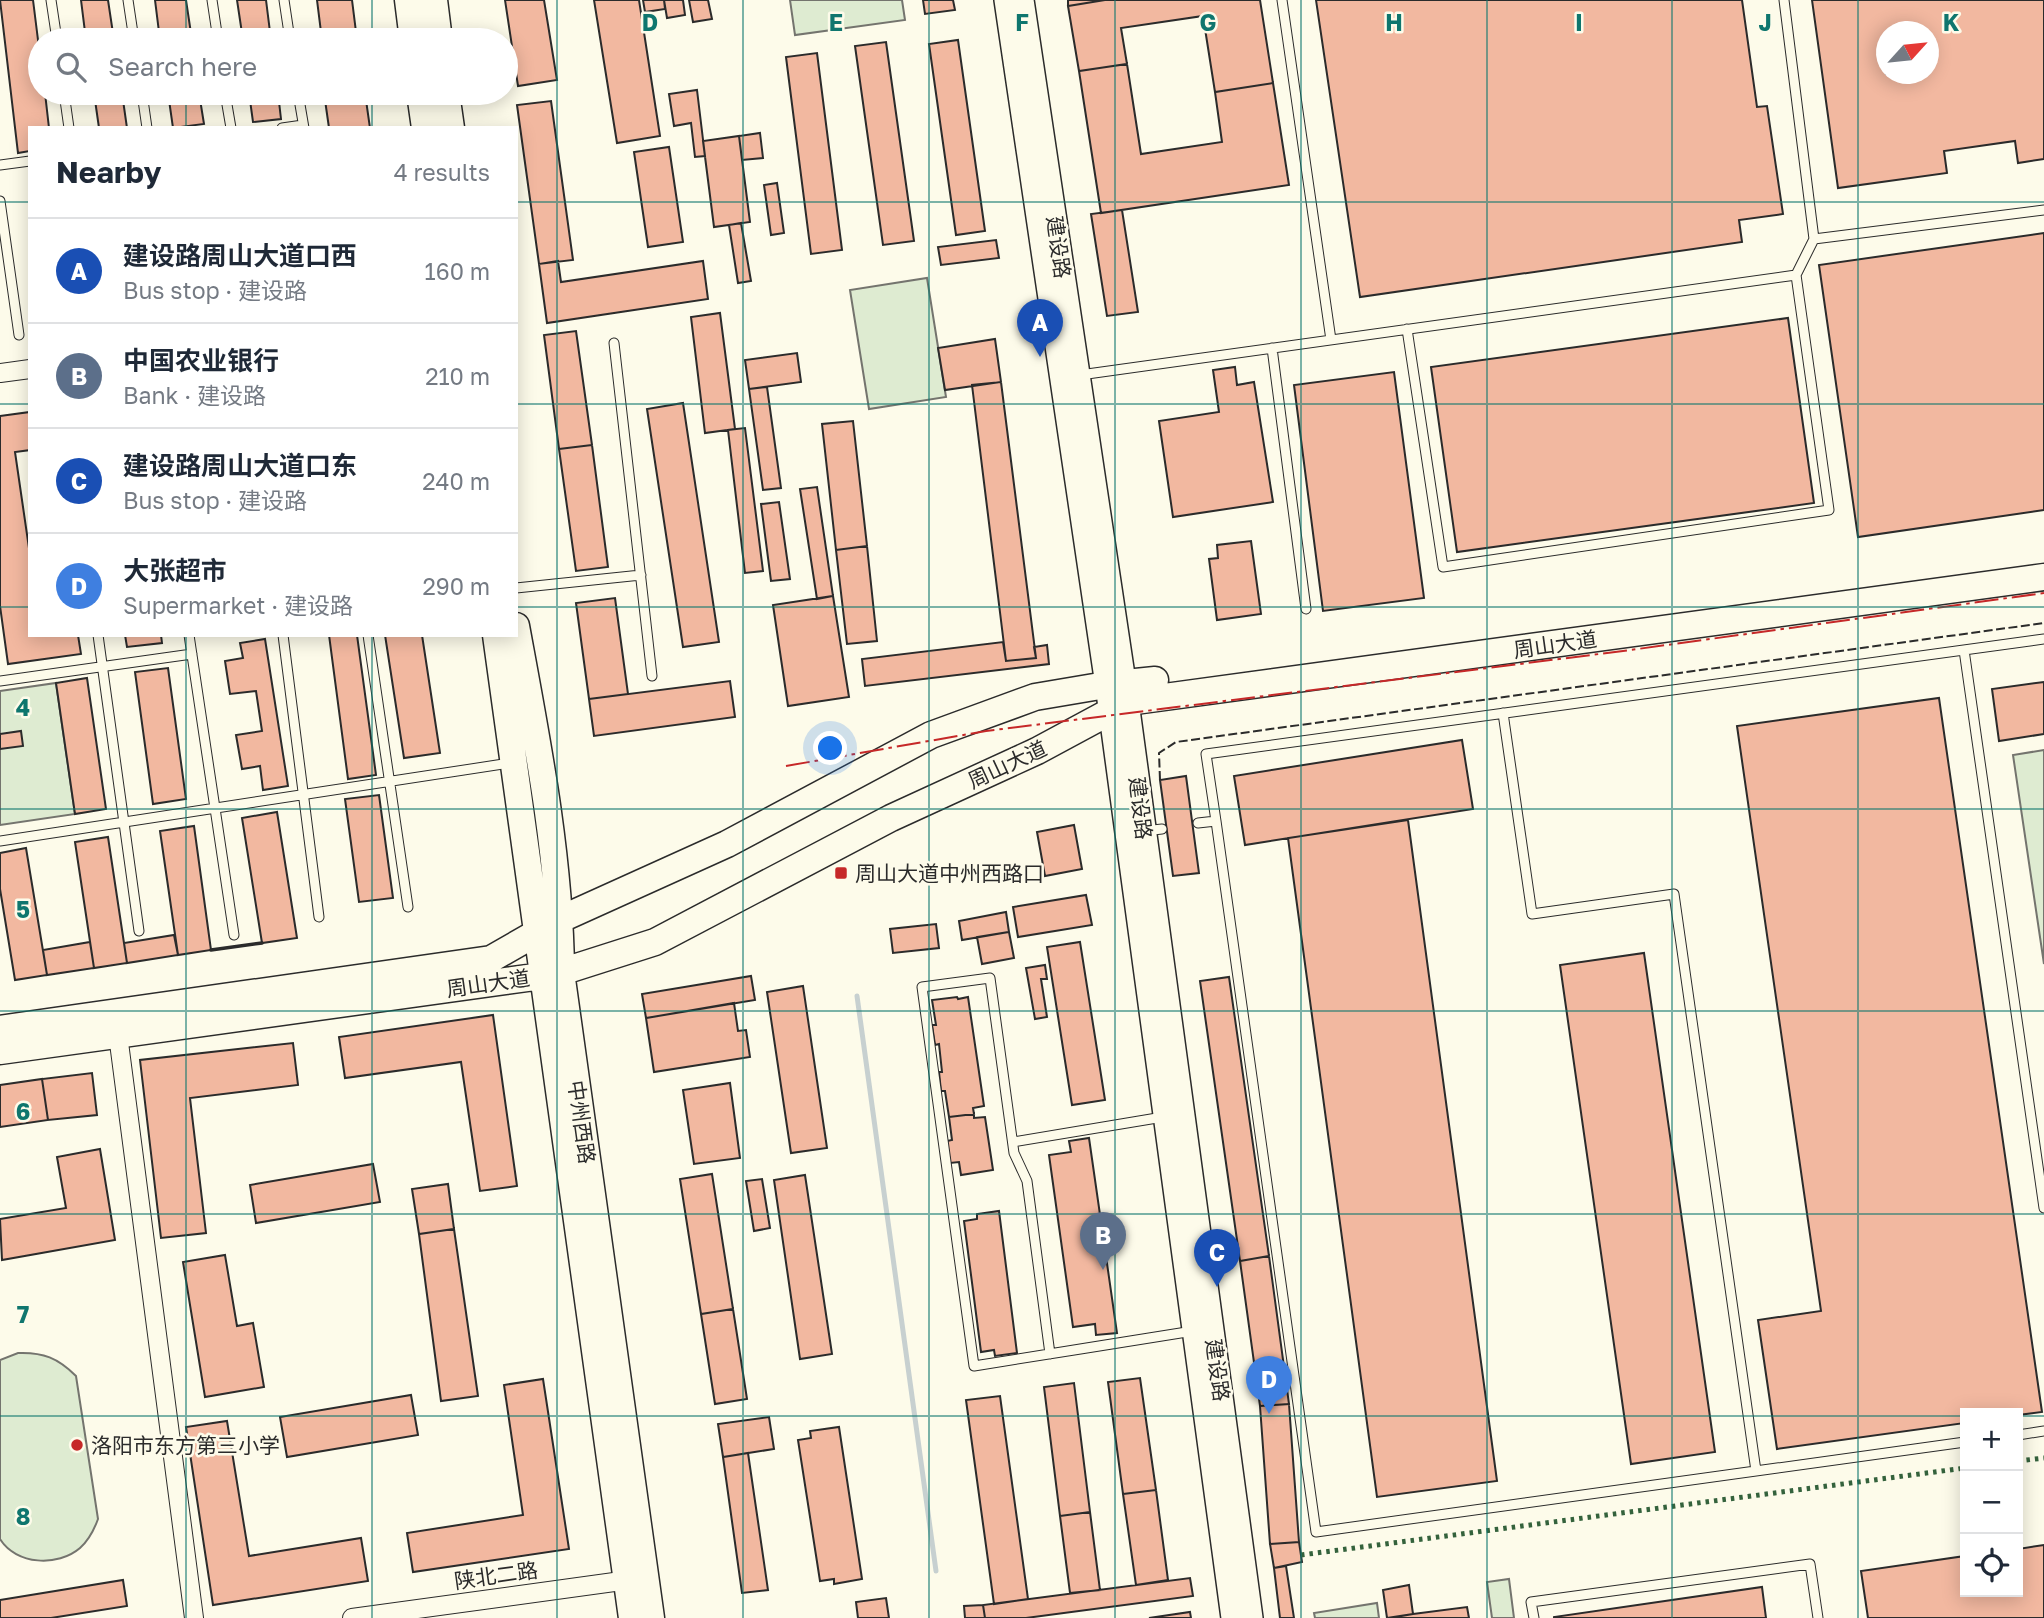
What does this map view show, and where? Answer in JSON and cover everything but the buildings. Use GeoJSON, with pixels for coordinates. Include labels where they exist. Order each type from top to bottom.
{"type":"FeatureCollection","features":[{"type":"Feature","properties":{"kind":"main road"},"geometry":{"type":"LineString","coordinates":[[408,0],[412,28]]}},
{"type":"Feature","properties":{"kind":"main road"},"geometry":{"type":"LineString","coordinates":[[434,0],[438,28]]}},
{"type":"Feature","properties":{"kind":"main road"},"geometry":{"type":"LineString","coordinates":[[422,105],[425,126]]}},
{"type":"Feature","properties":{"kind":"main road"},"geometry":{"type":"LineString","coordinates":[[448,105],[451,126]]}},
{"type":"Feature","properties":{"kind":"main road","name":"周山大道"},"geometry":{"type":"LineString","coordinates":[[2,1036],[118,1035],[552,974],[655,942],[891,818],[1037,751],[1117,696],[2044,559]]}},
{"type":"Feature","properties":{"kind":"main road","name":"周山大道"},"geometry":{"type":"LineString","coordinates":[[2,1036],[491,958],[561,919],[727,844],[931,735],[1035,697],[1117,696],[2044,577]]}},
{"type":"Feature","properties":{"kind":"main road","name":"中州西路"},"geometry":{"type":"LineString","coordinates":[[518,636],[541,757],[561,919],[552,974]]}},
{"type":"Feature","properties":{"kind":"main road","name":"中州西路"},"geometry":{"type":"LineString","coordinates":[[496,637],[536,932],[552,974],[636,1579],[651,1618]]}},
{"type":"Feature","properties":{"kind":"main road","name":"中州西路"},"geometry":{"type":"LineString","coordinates":[[632,1618],[636,1579]]}},
{"type":"Feature","properties":{"kind":"street","name":"建设路"},"geometry":{"type":"LineString","coordinates":[[1006,0],[1069,376],[1117,696],[1144,831],[1252,1618]]}},
{"type":"Feature","properties":{"kind":"street","name":"建设路"},"geometry":{"type":"LineString","coordinates":[[1023,0],[1069,376]]}},
{"type":"Feature","properties":{"kind":"street"},"geometry":{"type":"LineString","coordinates":[[0,373],[28,369]]}},
{"type":"Feature","properties":{"kind":"street","name":"建设路"},"geometry":{"type":"LineString","coordinates":[[1144,831],[1164,1117],[1232,1618]]}},
{"type":"Feature","properties":{"kind":"street"},"geometry":{"type":"LineString","coordinates":[[118,1035],[194,1618]]}},
{"type":"Feature","properties":{"kind":"street","name":"陕北二路"},"geometry":{"type":"LineString","coordinates":[[352,1618],[636,1579]]}},
{"type":"Feature","properties":{"kind":"lane"},"geometry":{"type":"LineString","coordinates":[[51,0],[55,28]]}},
{"type":"Feature","properties":{"kind":"lane"},"geometry":{"type":"LineString","coordinates":[[128,0],[132,28]]}},
{"type":"Feature","properties":{"kind":"lane"},"geometry":{"type":"LineString","coordinates":[[212,0],[216,28]]}},
{"type":"Feature","properties":{"kind":"lane"},"geometry":{"type":"LineString","coordinates":[[284,0],[288,28]]}},
{"type":"Feature","properties":{"kind":"lane"},"geometry":{"type":"LineString","coordinates":[[1282,0],[1331,340]]}},
{"type":"Feature","properties":{"kind":"lane"},"geometry":{"type":"LineString","coordinates":[[1407,329],[1443,567],[1829,510],[1796,275],[1814,239],[1784,0]]}},
{"type":"Feature","properties":{"kind":"lane"},"geometry":{"type":"LineString","coordinates":[[66,105],[69,126]]}},
{"type":"Feature","properties":{"kind":"lane"},"geometry":{"type":"LineString","coordinates":[[144,105],[147,126]]}},
{"type":"Feature","properties":{"kind":"lane"},"geometry":{"type":"LineString","coordinates":[[227,105],[231,126]]}},
{"type":"Feature","properties":{"kind":"lane"},"geometry":{"type":"LineString","coordinates":[[300,105],[304,126]]}},
{"type":"Feature","properties":{"kind":"lane"},"geometry":{"type":"LineString","coordinates":[[0,165],[28,161]]}},
{"type":"Feature","properties":{"kind":"lane"},"geometry":{"type":"LineString","coordinates":[[0,201],[19,335]]}},
{"type":"Feature","properties":{"kind":"lane"},"geometry":{"type":"LineString","coordinates":[[1814,239],[2044,210]]}},
{"type":"Feature","properties":{"kind":"lane"},"geometry":{"type":"LineString","coordinates":[[1069,376],[1796,275]]}},
{"type":"Feature","properties":{"kind":"lane"},"geometry":{"type":"LineString","coordinates":[[614,344],[653,676]]}},
{"type":"Feature","properties":{"kind":"lane"},"geometry":{"type":"LineString","coordinates":[[1272,348],[1306,609]]}},
{"type":"Feature","properties":{"kind":"lane"},"geometry":{"type":"LineString","coordinates":[[518,588],[641,575]]}},
{"type":"Feature","properties":{"kind":"lane"},"geometry":{"type":"LineString","coordinates":[[98,637],[139,931]]}},
{"type":"Feature","properties":{"kind":"lane"},"geometry":{"type":"LineString","coordinates":[[189,637],[233,936]]}},
{"type":"Feature","properties":{"kind":"lane"},"geometry":{"type":"LineString","coordinates":[[283,637],[320,917]]}},
{"type":"Feature","properties":{"kind":"lane"},"geometry":{"type":"LineString","coordinates":[[368,637],[408,907]]}},
{"type":"Feature","properties":{"kind":"lane"},"geometry":{"type":"LineString","coordinates":[[1960,1443],[1316,1532],[1206,754],[2044,639]]}},
{"type":"Feature","properties":{"kind":"lane"},"geometry":{"type":"LineString","coordinates":[[1964,650],[2044,1208]]}},
{"type":"Feature","properties":{"kind":"lane"},"geometry":{"type":"LineString","coordinates":[[0,681],[192,654]]}},
{"type":"Feature","properties":{"kind":"lane"},"geometry":{"type":"LineString","coordinates":[[1503,713],[1532,914],[1674,894],[1756,1471]]}},
{"type":"Feature","properties":{"kind":"lane"},"geometry":{"type":"LineString","coordinates":[[0,841],[513,763]]}},
{"type":"Feature","properties":{"kind":"lane"},"geometry":{"type":"LineString","coordinates":[[1198,823],[1216,821]]}},
{"type":"Feature","properties":{"kind":"lane"},"geometry":{"type":"LineString","coordinates":[[1050,1354],[1027,1181],[1014,1153],[990,978],[922,988],[974,1366],[1050,1354],[1193,1331]]}},
{"type":"Feature","properties":{"kind":"lane"},"geometry":{"type":"LineString","coordinates":[[1013,1142],[1164,1117]]}},
{"type":"Feature","properties":{"kind":"lane"},"geometry":{"type":"LineString","coordinates":[[2023,1433],[2044,1431]]}},
{"type":"Feature","properties":{"kind":"lane"},"geometry":{"type":"LineString","coordinates":[[1534,1618],[1531,1602],[1810,1564],[1818,1618]]}},
{"type":"Feature","properties":{"kind":"green space"},"geometry":{"type":"Polygon","coordinates":[[[790,0],[902,0],[905,20],[795,35],[790,0]]]}},
{"type":"Feature","properties":{"kind":"green space"},"geometry":{"type":"Polygon","coordinates":[[[927,278],[946,397],[869,409],[850,290],[927,278]]]}},
{"type":"Feature","properties":{"kind":"green space"},"geometry":{"type":"Polygon","coordinates":[[[56,683],[75,814],[0,825],[0,691],[56,683]]]}},
{"type":"Feature","properties":{"kind":"green space"},"geometry":{"type":"Polygon","coordinates":[[[2044,750],[2044,964],[2013,755],[2044,750]]]}},
{"type":"Feature","properties":{"kind":"green space"},"geometry":{"type":"Polygon","coordinates":[[[18,1353],[50,1357],[76,1376],[98,1519],[91,1535],[80,1548],[71,1554],[49,1560],[16,1554],[0,1539],[0,1360],[18,1353]]]}},
{"type":"Feature","properties":{"kind":"green space"},"geometry":{"type":"Polygon","coordinates":[[[1509,1579],[1514,1618],[1492,1618],[1487,1582],[1509,1579]]]}},
{"type":"Feature","properties":{"kind":"green space"},"geometry":{"type":"Polygon","coordinates":[[[1377,1603],[1379,1618],[1315,1618],[1314,1613],[1377,1603]]]}},
{"type":"Feature","properties":{"kind":"waterway"},"geometry":{"type":"LineString","coordinates":[[857,996],[936,1571]]}},
{"type":"Feature","properties":{"kind":"hedge"},"geometry":{"type":"LineString","coordinates":[[2023,1460],[2044,1458]]}},
{"type":"Feature","properties":{"kind":"hedge"},"geometry":{"type":"LineString","coordinates":[[1301,1555],[1960,1469]]}},
{"type":"Feature","properties":{"kind":"fence"},"geometry":{"type":"LineString","coordinates":[[1160,780],[1159,753],[1176,742],[2044,623]]}},
{"type":"Feature","properties":{"kind":"wall"},"geometry":{"type":"LineString","coordinates":[[211,950],[262,943]]}},
{"type":"Feature","properties":{"kind":"power"},"geometry":{"type":"LineString","coordinates":[[786,766],[986,731],[1623,651],[2044,593]]}},
{"type":"Feature","properties":{"kind":"place","name":"建设路周山大道口西"},"geometry":{"type":"Point","coordinates":[1040,357]}},
{"type":"Feature","properties":{"kind":"place","name":"周山大道中州西路口"},"geometry":{"type":"Point","coordinates":[841,873]}},
{"type":"Feature","properties":{"kind":"place","name":"中国农业银行"},"geometry":{"type":"Point","coordinates":[1103,1270]}},
{"type":"Feature","properties":{"kind":"place","name":"建设路周山大道口东"},"geometry":{"type":"Point","coordinates":[1217,1287]}},
{"type":"Feature","properties":{"kind":"place","name":"大张超市"},"geometry":{"type":"Point","coordinates":[1269,1414]}},
{"type":"Feature","properties":{"kind":"place","name":"洛阳市东方第三小学"},"geometry":{"type":"Point","coordinates":[77,1445]}}]}
